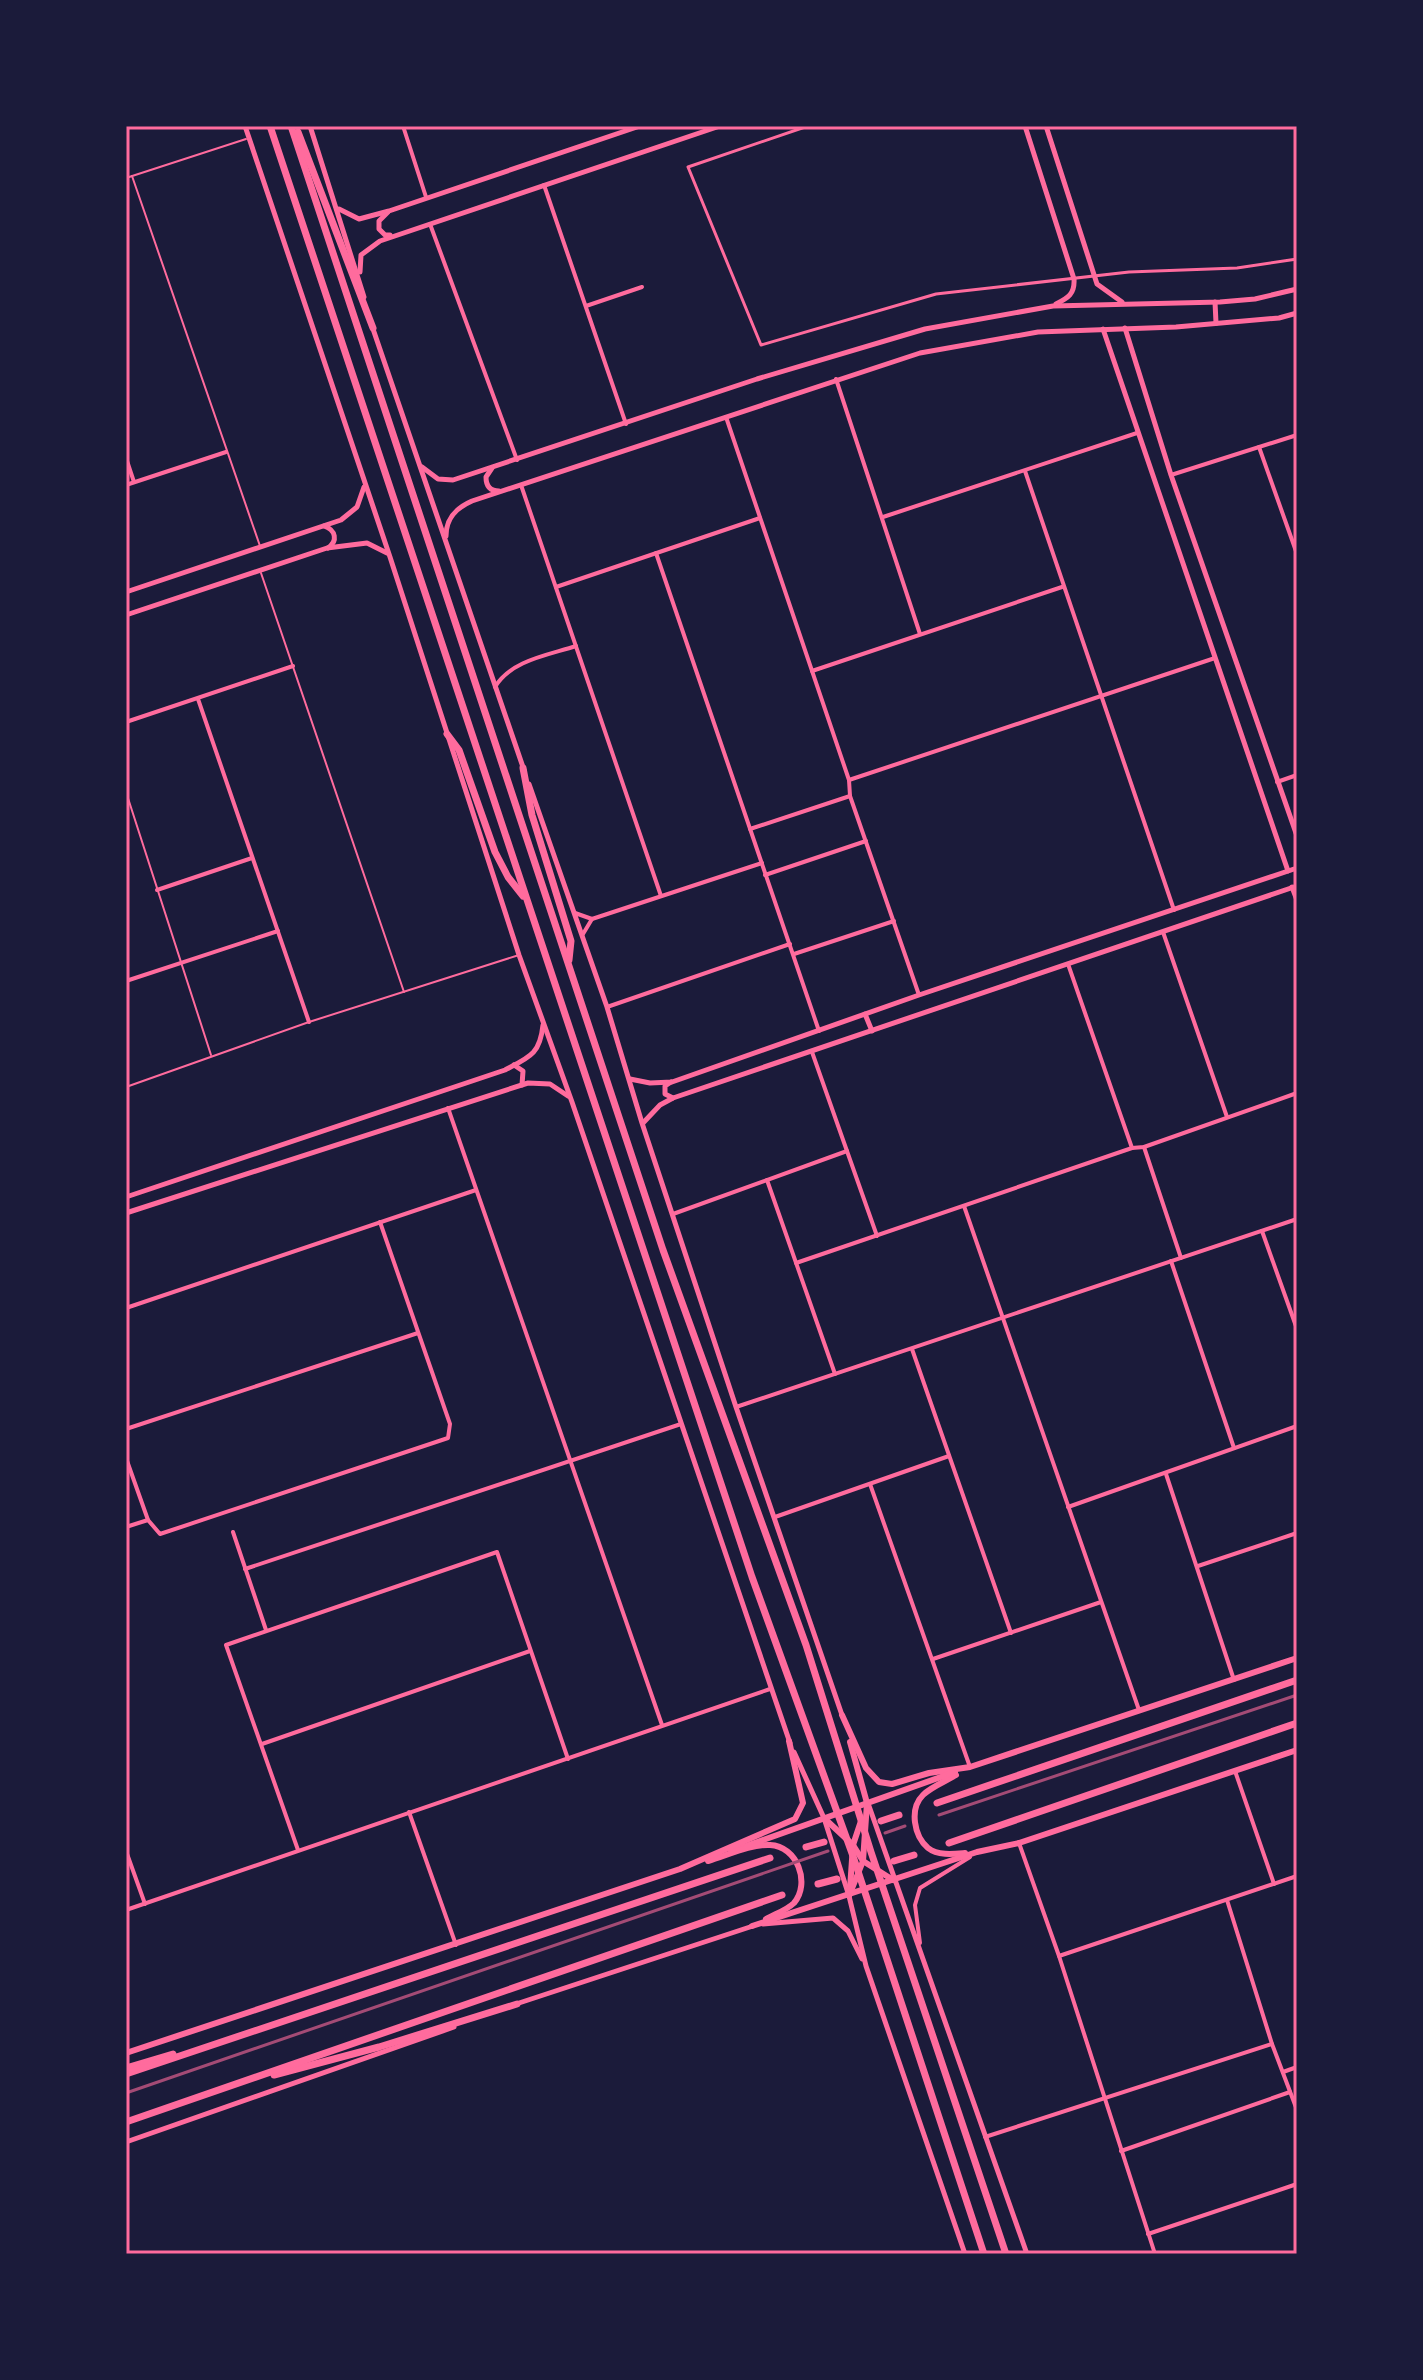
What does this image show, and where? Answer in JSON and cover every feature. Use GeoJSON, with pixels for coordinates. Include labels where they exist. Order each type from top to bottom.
{"type":"FeatureCollection","features":[{"type":"Feature","properties":{"kind":"main road"},"geometry":{"type":"LineString","coordinates":[[270,126],[752,1577],[853,1856],[984,2254]]}},
{"type":"Feature","properties":{"kind":"main road"},"geometry":{"type":"LineString","coordinates":[[293,126],[373,328]]}},
{"type":"Feature","properties":{"kind":"main road"},"geometry":{"type":"LineString","coordinates":[[293,126],[658,1235],[806,1645],[871,1852],[1006,2254]]}},
{"type":"Feature","properties":{"kind":"main road"},"geometry":{"type":"LineString","coordinates":[[447,734],[459,750],[500,864],[526,900]]}},
{"type":"Feature","properties":{"kind":"main road"},"geometry":{"type":"LineString","coordinates":[[523,768],[532,815],[571,941],[569,962]]}},
{"type":"Feature","properties":{"kind":"main road"},"geometry":{"type":"LineString","coordinates":[[126,2053],[456,1945],[970,1767],[1297,1658]]}},
{"type":"Feature","properties":{"kind":"main road"},"geometry":{"type":"LineString","coordinates":[[937,1803],[1297,1680]]}},
{"type":"Feature","properties":{"kind":"main road"},"geometry":{"type":"LineString","coordinates":[[842,1715],[866,1768],[879,1782],[892,1784],[929,1773],[970,1767]]}},
{"type":"Feature","properties":{"kind":"main road"},"geometry":{"type":"LineString","coordinates":[[842,1715],[867,1803],[863,1861],[849,1896]]}},
{"type":"Feature","properties":{"kind":"main road"},"geometry":{"type":"LineString","coordinates":[[949,1843],[1297,1723]]}},
{"type":"Feature","properties":{"kind":"main road"},"geometry":{"type":"LineString","coordinates":[[680,1869],[795,1819],[803,1803],[789,1741]]}},
{"type":"Feature","properties":{"kind":"main road"},"geometry":{"type":"LineString","coordinates":[[970,1767],[922,1795],[916,1805],[914,1818],[920,1838],[929,1850],[948,1855],[1019,1843],[1297,1750]]}},
{"type":"Feature","properties":{"kind":"main road"},"geometry":{"type":"LineString","coordinates":[[849,1896],[853,1845],[867,1803]]}},
{"type":"Feature","properties":{"kind":"main road"},"geometry":{"type":"LineString","coordinates":[[881,1821],[899,1815]]}},
{"type":"Feature","properties":{"kind":"main road"},"geometry":{"type":"LineString","coordinates":[[824,1818],[853,1845],[863,1861],[893,1880]]}},
{"type":"Feature","properties":{"kind":"main road"},"geometry":{"type":"LineString","coordinates":[[806,1847],[824,1842]]}},
{"type":"Feature","properties":{"kind":"main road"},"geometry":{"type":"LineString","coordinates":[[680,1869],[770,1845],[786,1851],[799,1864],[798,1896],[792,1905],[752,1926]]}},
{"type":"Feature","properties":{"kind":"main road"},"geometry":{"type":"LineString","coordinates":[[752,1926],[977,1852]]}},
{"type":"Feature","properties":{"kind":"main road"},"geometry":{"type":"LineString","coordinates":[[894,1861],[914,1855]]}},
{"type":"Feature","properties":{"kind":"main road"},"geometry":{"type":"LineString","coordinates":[[126,2074],[770,1858]]}},
{"type":"Feature","properties":{"kind":"main road"},"geometry":{"type":"LineString","coordinates":[[818,1884],[837,1879]]}},
{"type":"Feature","properties":{"kind":"main road"},"geometry":{"type":"LineString","coordinates":[[126,2122],[782,1895]]}},
{"type":"Feature","properties":{"kind":"main road"},"geometry":{"type":"LineString","coordinates":[[222,2088],[379,2047],[517,2004]]}},
{"type":"Feature","properties":{"kind":"main road"},"geometry":{"type":"LineString","coordinates":[[126,2068],[305,2015]]}},
{"type":"Feature","properties":{"kind":"street"},"geometry":{"type":"LineString","coordinates":[[245,126],[390,557],[519,955],[572,1102],[770,1689],[789,1741],[824,1818],[849,1896],[866,1966],[965,2254]]}},
{"type":"Feature","properties":{"kind":"street"},"geometry":{"type":"LineString","coordinates":[[310,126],[373,328],[607,1007],[736,1407],[842,1715]]}},
{"type":"Feature","properties":{"kind":"street"},"geometry":{"type":"LineString","coordinates":[[403,126],[426,197]]}},
{"type":"Feature","properties":{"kind":"street"},"geometry":{"type":"LineString","coordinates":[[337,208],[359,219],[389,211],[640,126]]}},
{"type":"Feature","properties":{"kind":"street"},"geometry":{"type":"LineString","coordinates":[[359,276],[361,255],[371,246],[394,235],[720,126]]}},
{"type":"Feature","properties":{"kind":"street"},"geometry":{"type":"LineString","coordinates":[[808,126],[688,167],[761,345],[936,294],[1095,276],[1237,268],[1297,259]]}},
{"type":"Feature","properties":{"kind":"street"},"geometry":{"type":"LineString","coordinates":[[1025,126],[1074,279],[1070,296],[1053,306]]}},
{"type":"Feature","properties":{"kind":"street"},"geometry":{"type":"LineString","coordinates":[[1046,126],[1097,284],[1123,303]]}},
{"type":"Feature","properties":{"kind":"street"},"geometry":{"type":"LineString","coordinates":[[544,185],[626,424]]}},
{"type":"Feature","properties":{"kind":"street"},"geometry":{"type":"LineString","coordinates":[[389,211],[379,221],[379,229],[385,235],[394,235]]}},
{"type":"Feature","properties":{"kind":"street"},"geometry":{"type":"LineString","coordinates":[[430,224],[517,460]]}},
{"type":"Feature","properties":{"kind":"street"},"geometry":{"type":"LineString","coordinates":[[586,306],[642,287]]}},
{"type":"Feature","properties":{"kind":"street"},"geometry":{"type":"LineString","coordinates":[[420,465],[431,475],[446,481],[757,379],[925,329],[1053,306],[1215,302],[1255,299],[1297,289]]}},
{"type":"Feature","properties":{"kind":"street"},"geometry":{"type":"LineString","coordinates":[[1215,302],[1216,323]]}},
{"type":"Feature","properties":{"kind":"street"},"geometry":{"type":"LineString","coordinates":[[446,541],[446,528],[452,515],[462,505],[920,353],[1038,332],[1216,323],[1279,318],[1297,313]]}},
{"type":"Feature","properties":{"kind":"street"},"geometry":{"type":"LineString","coordinates":[[1125,328],[1171,475],[1297,836]]}},
{"type":"Feature","properties":{"kind":"street"},"geometry":{"type":"LineString","coordinates":[[1103,329],[1288,871]]}},
{"type":"Feature","properties":{"kind":"street"},"geometry":{"type":"LineString","coordinates":[[836,379],[920,634]]}},
{"type":"Feature","properties":{"kind":"street"},"geometry":{"type":"LineString","coordinates":[[726,417],[849,780],[850,796],[919,995]]}},
{"type":"Feature","properties":{"kind":"street"},"geometry":{"type":"LineString","coordinates":[[883,517],[1137,433]]}},
{"type":"Feature","properties":{"kind":"street"},"geometry":{"type":"LineString","coordinates":[[1171,475],[1297,435]]}},
{"type":"Feature","properties":{"kind":"street"},"geometry":{"type":"LineString","coordinates":[[1259,447],[1297,554]]}},
{"type":"Feature","properties":{"kind":"street"},"geometry":{"type":"LineString","coordinates":[[126,485],[226,452]]}},
{"type":"Feature","properties":{"kind":"street"},"geometry":{"type":"LineString","coordinates":[[126,458],[134,482]]}},
{"type":"Feature","properties":{"kind":"street"},"geometry":{"type":"LineString","coordinates":[[493,468],[488,471],[486,483],[502,492]]}},
{"type":"Feature","properties":{"kind":"street"},"geometry":{"type":"LineString","coordinates":[[1025,471],[1174,910]]}},
{"type":"Feature","properties":{"kind":"street"},"geometry":{"type":"LineString","coordinates":[[521,485],[661,896]]}},
{"type":"Feature","properties":{"kind":"street"},"geometry":{"type":"LineString","coordinates":[[126,592],[350,514],[362,497],[364,486]]}},
{"type":"Feature","properties":{"kind":"street"},"geometry":{"type":"LineString","coordinates":[[556,587],[760,518]]}},
{"type":"Feature","properties":{"kind":"street"},"geometry":{"type":"LineString","coordinates":[[323,525],[330,528],[334,535],[333,543],[327,548]]}},
{"type":"Feature","properties":{"kind":"street"},"geometry":{"type":"LineString","coordinates":[[126,615],[327,548],[367,543],[380,547],[390,557]]}},
{"type":"Feature","properties":{"kind":"street"},"geometry":{"type":"LineString","coordinates":[[656,553],[819,1031]]}},
{"type":"Feature","properties":{"kind":"street"},"geometry":{"type":"LineString","coordinates":[[812,671],[1062,587]]}},
{"type":"Feature","properties":{"kind":"street"},"geometry":{"type":"LineString","coordinates":[[495,687],[505,673],[515,666],[576,646]]}},
{"type":"Feature","properties":{"kind":"street"},"geometry":{"type":"LineString","coordinates":[[849,780],[1215,658]]}},
{"type":"Feature","properties":{"kind":"street"},"geometry":{"type":"LineString","coordinates":[[126,722],[293,666]]}},
{"type":"Feature","properties":{"kind":"street"},"geometry":{"type":"LineString","coordinates":[[198,699],[309,1022]]}},
{"type":"Feature","properties":{"kind":"street"},"geometry":{"type":"LineString","coordinates":[[1277,782],[1297,775]]}},
{"type":"Feature","properties":{"kind":"street"},"geometry":{"type":"LineString","coordinates":[[750,829],[850,796]]}},
{"type":"Feature","properties":{"kind":"street"},"geometry":{"type":"LineString","coordinates":[[765,875],[866,841]]}},
{"type":"Feature","properties":{"kind":"street"},"geometry":{"type":"LineString","coordinates":[[157,890],[252,858]]}},
{"type":"Feature","properties":{"kind":"street"},"geometry":{"type":"LineString","coordinates":[[583,938],[585,928],[592,919],[762,863]]}},
{"type":"Feature","properties":{"kind":"street"},"geometry":{"type":"LineString","coordinates":[[673,1098],[665,1094],[665,1086],[672,1082],[1297,868]]}},
{"type":"Feature","properties":{"kind":"street"},"geometry":{"type":"LineString","coordinates":[[642,1123],[660,1105],[673,1098],[1294,887],[1297,900]]}},
{"type":"Feature","properties":{"kind":"street"},"geometry":{"type":"LineString","coordinates":[[574,913],[592,919]]}},
{"type":"Feature","properties":{"kind":"street"},"geometry":{"type":"LineString","coordinates":[[794,954],[894,921]]}},
{"type":"Feature","properties":{"kind":"street"},"geometry":{"type":"LineString","coordinates":[[126,981],[278,931]]}},
{"type":"Feature","properties":{"kind":"street"},"geometry":{"type":"LineString","coordinates":[[1163,932],[1227,1117]]}},
{"type":"Feature","properties":{"kind":"street"},"geometry":{"type":"LineString","coordinates":[[607,1007],[790,944]]}},
{"type":"Feature","properties":{"kind":"street"},"geometry":{"type":"LineString","coordinates":[[1068,964],[1132,1148]]}},
{"type":"Feature","properties":{"kind":"street"},"geometry":{"type":"LineString","coordinates":[[865,1014],[872,1031]]}},
{"type":"Feature","properties":{"kind":"street"},"geometry":{"type":"LineString","coordinates":[[126,1197],[514,1065],[537,1051],[541,1043],[543,1020]]}},
{"type":"Feature","properties":{"kind":"street"},"geometry":{"type":"LineString","coordinates":[[812,1052],[877,1236]]}},
{"type":"Feature","properties":{"kind":"street"},"geometry":{"type":"LineString","coordinates":[[514,1065],[524,1075],[521,1086]]}},
{"type":"Feature","properties":{"kind":"street"},"geometry":{"type":"LineString","coordinates":[[629,1079],[650,1083],[672,1082]]}},
{"type":"Feature","properties":{"kind":"street"},"geometry":{"type":"LineString","coordinates":[[126,1213],[535,1082],[550,1084],[563,1091],[572,1102]]}},
{"type":"Feature","properties":{"kind":"street"},"geometry":{"type":"LineString","coordinates":[[796,1263],[1297,1093]]}},
{"type":"Feature","properties":{"kind":"street"},"geometry":{"type":"LineString","coordinates":[[448,1108],[662,1725]]}},
{"type":"Feature","properties":{"kind":"street"},"geometry":{"type":"LineString","coordinates":[[1144,1147],[1181,1258]]}},
{"type":"Feature","properties":{"kind":"street"},"geometry":{"type":"LineString","coordinates":[[673,1214],[847,1151]]}},
{"type":"Feature","properties":{"kind":"street"},"geometry":{"type":"LineString","coordinates":[[767,1180],[835,1374]]}},
{"type":"Feature","properties":{"kind":"street"},"geometry":{"type":"LineString","coordinates":[[126,1308],[476,1190]]}},
{"type":"Feature","properties":{"kind":"street"},"geometry":{"type":"LineString","coordinates":[[964,1206],[1139,1713]]}},
{"type":"Feature","properties":{"kind":"street"},"geometry":{"type":"LineString","coordinates":[[736,1407],[1297,1219]]}},
{"type":"Feature","properties":{"kind":"street"},"geometry":{"type":"LineString","coordinates":[[126,1458],[148,1520],[160,1534],[448,1438],[450,1424],[380,1222]]}},
{"type":"Feature","properties":{"kind":"street"},"geometry":{"type":"LineString","coordinates":[[1262,1231],[1297,1329]]}},
{"type":"Feature","properties":{"kind":"street"},"geometry":{"type":"LineString","coordinates":[[1171,1261],[1234,1448]]}},
{"type":"Feature","properties":{"kind":"street"},"geometry":{"type":"LineString","coordinates":[[126,1429],[418,1333]]}},
{"type":"Feature","properties":{"kind":"street"},"geometry":{"type":"LineString","coordinates":[[912,1348],[1011,1633]]}},
{"type":"Feature","properties":{"kind":"street"},"geometry":{"type":"LineString","coordinates":[[245,1569],[681,1424]]}},
{"type":"Feature","properties":{"kind":"street"},"geometry":{"type":"LineString","coordinates":[[1068,1507],[1297,1426]]}},
{"type":"Feature","properties":{"kind":"street"},"geometry":{"type":"LineString","coordinates":[[775,1517],[949,1456]]}},
{"type":"Feature","properties":{"kind":"street"},"geometry":{"type":"LineString","coordinates":[[1166,1474],[1234,1680]]}},
{"type":"Feature","properties":{"kind":"street"},"geometry":{"type":"LineString","coordinates":[[870,1484],[970,1767]]}},
{"type":"Feature","properties":{"kind":"street"},"geometry":{"type":"LineString","coordinates":[[126,1527],[148,1520]]}},
{"type":"Feature","properties":{"kind":"street"},"geometry":{"type":"LineString","coordinates":[[233,1532],[266,1630]]}},
{"type":"Feature","properties":{"kind":"street"},"geometry":{"type":"LineString","coordinates":[[1198,1566],[1297,1533]]}},
{"type":"Feature","properties":{"kind":"street"},"geometry":{"type":"LineString","coordinates":[[298,1850],[226,1645],[497,1552],[568,1759]]}},
{"type":"Feature","properties":{"kind":"street"},"geometry":{"type":"LineString","coordinates":[[933,1659],[1101,1602]]}},
{"type":"Feature","properties":{"kind":"street"},"geometry":{"type":"LineString","coordinates":[[262,1744],[530,1651]]}},
{"type":"Feature","properties":{"kind":"street"},"geometry":{"type":"LineString","coordinates":[[126,1910],[770,1689]]}},
{"type":"Feature","properties":{"kind":"street"},"geometry":{"type":"LineString","coordinates":[[1235,1771],[1274,1884]]}},
{"type":"Feature","properties":{"kind":"street"},"geometry":{"type":"LineString","coordinates":[[867,1803],[1027,2254]]}},
{"type":"Feature","properties":{"kind":"street"},"geometry":{"type":"LineString","coordinates":[[409,1812],[456,1945]]}},
{"type":"Feature","properties":{"kind":"street"},"geometry":{"type":"LineString","coordinates":[[1019,1843],[1059,1956],[1155,2254]]}},
{"type":"Feature","properties":{"kind":"street"},"geometry":{"type":"LineString","coordinates":[[126,1851],[145,1904]]}},
{"type":"Feature","properties":{"kind":"street"},"geometry":{"type":"LineString","coordinates":[[921,1958],[915,1905],[920,1888],[977,1852]]}},
{"type":"Feature","properties":{"kind":"street"},"geometry":{"type":"LineString","coordinates":[[1059,1956],[1297,1876]]}},
{"type":"Feature","properties":{"kind":"street"},"geometry":{"type":"LineString","coordinates":[[1227,1900],[1272,2044],[1297,2110]]}},
{"type":"Feature","properties":{"kind":"street"},"geometry":{"type":"LineString","coordinates":[[126,2142],[517,2004],[752,1926],[833,1918],[848,1931],[866,1966]]}},
{"type":"Feature","properties":{"kind":"street"},"geometry":{"type":"LineString","coordinates":[[985,2137],[1272,2044]]}},
{"type":"Feature","properties":{"kind":"street"},"geometry":{"type":"LineString","coordinates":[[1283,2072],[1297,2067]]}},
{"type":"Feature","properties":{"kind":"street"},"geometry":{"type":"LineString","coordinates":[[1121,2151],[1290,2092]]}},
{"type":"Feature","properties":{"kind":"street"},"geometry":{"type":"LineString","coordinates":[[1148,2234],[1297,2184]]}},
{"type":"Feature","properties":{"kind":"lane"},"geometry":{"type":"LineString","coordinates":[[126,178],[249,138]]}},
{"type":"Feature","properties":{"kind":"lane"},"geometry":{"type":"LineString","coordinates":[[132,176],[260,547]]}},
{"type":"Feature","properties":{"kind":"lane"},"geometry":{"type":"LineString","coordinates":[[261,571],[404,992]]}},
{"type":"Feature","properties":{"kind":"lane"},"geometry":{"type":"LineString","coordinates":[[126,792],[211,1056]]}},
{"type":"Feature","properties":{"kind":"lane"},"geometry":{"type":"LineString","coordinates":[[126,1087],[309,1022],[519,955]]}},
{"type":"Feature","properties":{"kind":"railway"},"geometry":{"type":"LineString","coordinates":[[939,1815],[1297,1695]]}},
{"type":"Feature","properties":{"kind":"railway"},"geometry":{"type":"LineString","coordinates":[[885,1833],[905,1826]]}},
{"type":"Feature","properties":{"kind":"railway"},"geometry":{"type":"LineString","coordinates":[[126,2093],[828,1851]]}}]}
